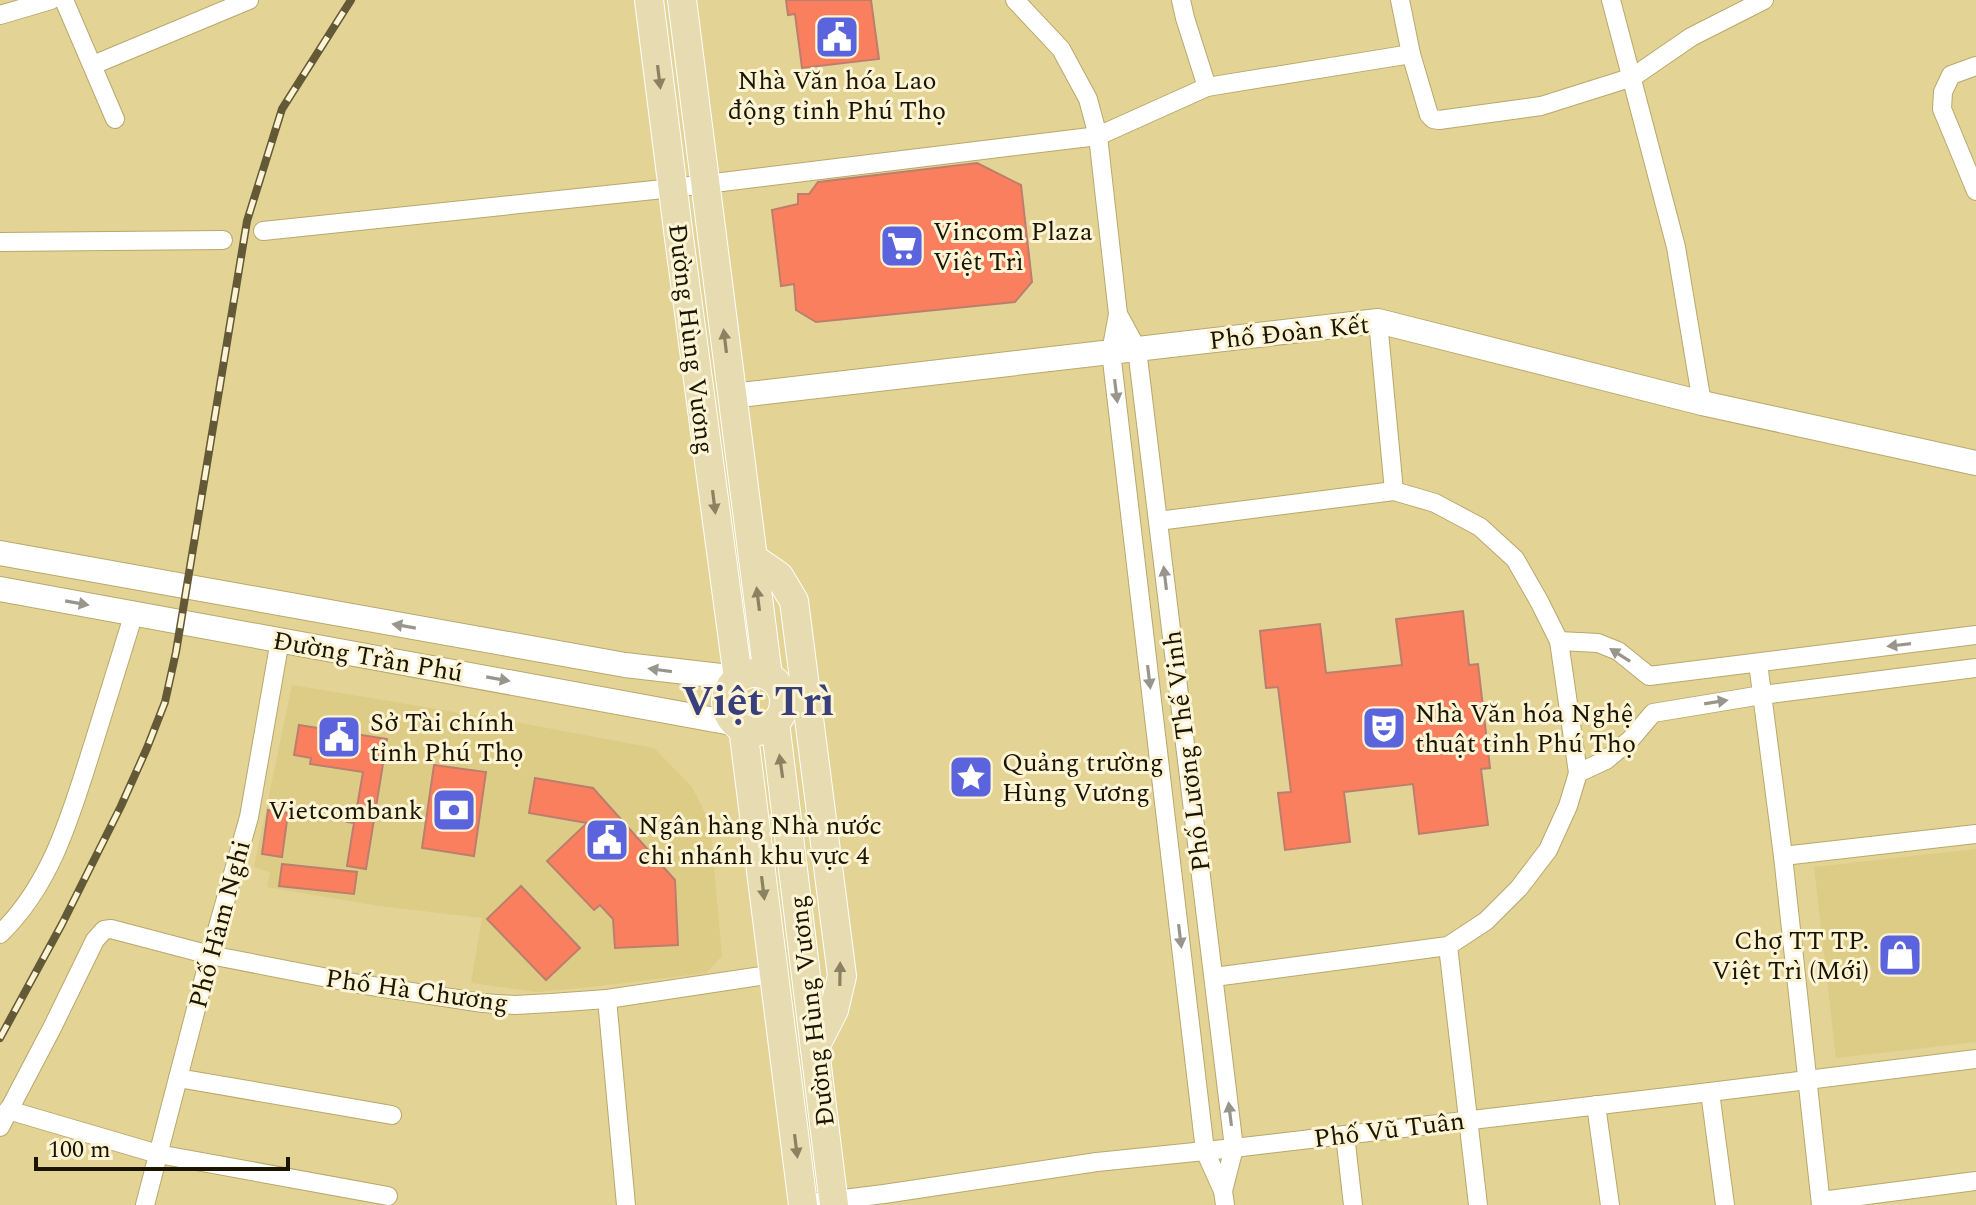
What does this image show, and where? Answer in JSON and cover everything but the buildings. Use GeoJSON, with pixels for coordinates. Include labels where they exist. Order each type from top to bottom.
{"type":"FeatureCollection","features":[{"type":"Feature","properties":{"kind":"main road","name":"Đường Hùng Vương"},"geometry":{"type":"LineString","coordinates":[[649,0],[738,678]]}},
{"type":"Feature","properties":{"kind":"main road","name":"Đường Hùng Vương"},"geometry":{"type":"LineString","coordinates":[[682,0],[768,676]]}},
{"type":"Feature","properties":{"kind":"main road","name":"Phố Đoàn Kết"},"geometry":{"type":"LineString","coordinates":[[732,396],[1378,321],[1702,403],[1976,463]]}},
{"type":"Feature","properties":{"kind":"main road","name":"Đường Trần Phú"},"geometry":{"type":"LineString","coordinates":[[0,553],[625,665],[738,678]]}},
{"type":"Feature","properties":{"kind":"main road"},"geometry":{"type":"LineString","coordinates":[[753,558],[779,576],[794,601],[815,755],[842,976],[834,1010],[815,1047]]}},
{"type":"Feature","properties":{"kind":"main road","name":"Đường Trần Phú"},"geometry":{"type":"LineString","coordinates":[[0,589],[740,726]]}},
{"type":"Feature","properties":{"kind":"main road"},"geometry":{"type":"LineString","coordinates":[[753,673],[768,676],[778,685],[783,697],[782,711],[775,722],[760,730],[740,726],[729,715],[726,701],[729,690],[738,678],[753,673]]}},
{"type":"Feature","properties":{"kind":"main road","name":"Đường Hùng Vương"},"geometry":{"type":"LineString","coordinates":[[775,722],[834,1203]]}},
{"type":"Feature","properties":{"kind":"main road","name":"Đường Hùng Vương"},"geometry":{"type":"LineString","coordinates":[[740,726],[803,1204]]}},
{"type":"Feature","properties":{"kind":"street"},"geometry":{"type":"LineString","coordinates":[[0,15],[51,0]]}},
{"type":"Feature","properties":{"kind":"street"},"geometry":{"type":"LineString","coordinates":[[64,0],[115,119]]}},
{"type":"Feature","properties":{"kind":"street"},"geometry":{"type":"LineString","coordinates":[[93,65],[249,0]]}},
{"type":"Feature","properties":{"kind":"street","name":"Phố Lương Thế Vinh"},"geometry":{"type":"LineString","coordinates":[[1015,0],[1061,49],[1088,99],[1098,136],[1118,314],[1111,352],[1205,1151],[1224,1198]]}},
{"type":"Feature","properties":{"kind":"street"},"geometry":{"type":"LineString","coordinates":[[1181,0],[1207,87]]}},
{"type":"Feature","properties":{"kind":"street"},"geometry":{"type":"LineString","coordinates":[[1400,0],[1411,54],[1429,115],[1439,120],[1541,106],[1633,77],[1691,37],[1764,0]]}},
{"type":"Feature","properties":{"kind":"street"},"geometry":{"type":"LineString","coordinates":[[1611,0],[1676,247],[1702,403]]}},
{"type":"Feature","properties":{"kind":"street"},"geometry":{"type":"LineString","coordinates":[[263,231],[673,188],[1098,136],[1207,87],[1411,54]]}},
{"type":"Feature","properties":{"kind":"street"},"geometry":{"type":"LineString","coordinates":[[1976,66],[1951,75],[1943,92],[1942,109],[1976,191]]}},
{"type":"Feature","properties":{"kind":"street"},"geometry":{"type":"LineString","coordinates":[[0,242],[223,240]]}},
{"type":"Feature","properties":{"kind":"street","name":"Phố Lương Thế Vinh"},"geometry":{"type":"LineString","coordinates":[[1118,314],[1137,349],[1214,977],[1234,1148],[1224,1198]]}},
{"type":"Feature","properties":{"kind":"street"},"geometry":{"type":"LineString","coordinates":[[1378,321],[1394,491]]}},
{"type":"Feature","properties":{"kind":"street"},"geometry":{"type":"LineString","coordinates":[[1158,521],[1394,491],[1435,503],[1480,527],[1515,559],[1559,641],[1578,773],[1568,806],[1548,850],[1519,888],[1486,921],[1448,946],[1214,977]]}},
{"type":"Feature","properties":{"kind":"street"},"geometry":{"type":"LineString","coordinates":[[0,934],[22,911],[37,887],[68,825],[134,613]]}},
{"type":"Feature","properties":{"kind":"street"},"geometry":{"type":"LineString","coordinates":[[1578,773],[1606,760],[1630,740],[1651,695],[1758,663],[1976,635]]}},
{"type":"Feature","properties":{"kind":"street","name":"Phố Hàm Nghi"},"geometry":{"type":"LineString","coordinates":[[145,1205],[249,817],[280,640]]}},
{"type":"Feature","properties":{"kind":"street"},"geometry":{"type":"LineString","coordinates":[[1559,641],[1598,643],[1618,651],[1651,695]]}},
{"type":"Feature","properties":{"kind":"street"},"geometry":{"type":"LineString","coordinates":[[1758,663],[1783,856],[1821,1203],[1976,1181]]}},
{"type":"Feature","properties":{"kind":"street"},"geometry":{"type":"LineString","coordinates":[[1651,695],[1762,695],[1976,668]]}},
{"type":"Feature","properties":{"kind":"street"},"geometry":{"type":"LineString","coordinates":[[1158,753],[1186,749]]}},
{"type":"Feature","properties":{"kind":"street"},"geometry":{"type":"LineString","coordinates":[[1783,856],[1976,834]]}},
{"type":"Feature","properties":{"kind":"street","name":"Phố Hà Chương"},"geometry":{"type":"LineString","coordinates":[[4,1119],[95,940],[104,930],[111,929],[210,955],[359,984],[483,1003],[527,1004],[607,999],[774,974]]}},
{"type":"Feature","properties":{"kind":"street"},"geometry":{"type":"LineString","coordinates":[[1448,946],[1478,1205]]}},
{"type":"Feature","properties":{"kind":"street"},"geometry":{"type":"LineString","coordinates":[[607,999],[626,1205]]}},
{"type":"Feature","properties":{"kind":"street","name":"Phố Vũ Tuân"},"geometry":{"type":"LineString","coordinates":[[803,1204],[834,1203],[1097,1162],[1976,1059]]}},
{"type":"Feature","properties":{"kind":"street"},"geometry":{"type":"LineString","coordinates":[[178,1078],[392,1115]]}},
{"type":"Feature","properties":{"kind":"street"},"geometry":{"type":"LineString","coordinates":[[1710,1092],[1725,1205]]}},
{"type":"Feature","properties":{"kind":"street"},"geometry":{"type":"LineString","coordinates":[[1596,1105],[1610,1205]]}},
{"type":"Feature","properties":{"kind":"street"},"geometry":{"type":"LineString","coordinates":[[4,1119],[158,1154],[388,1196]]}},
{"type":"Feature","properties":{"kind":"street"},"geometry":{"type":"LineString","coordinates":[[1345,1135],[1353,1205]]}},
{"type":"Feature","properties":{"kind":"shaded area"},"geometry":{"type":"Polygon","coordinates":[[[292,685],[654,748],[692,787],[710,823],[722,956],[706,973],[591,987],[537,992],[471,983],[482,918],[379,906],[267,887],[270,872],[254,867],[292,685]]]}},
{"type":"Feature","properties":{"kind":"shaded area","name":"Chợ TT TP. Việt Trì (Mới)"},"geometry":{"type":"Polygon","coordinates":[[[1976,849],[1976,1042],[1836,1058],[1814,867],[1976,849]]]}},
{"type":"Feature","properties":{"kind":"railway"},"geometry":{"type":"LineString","coordinates":[[0,1038],[121,806],[165,702],[176,652],[247,221],[282,109],[351,0]]}},
{"type":"Feature","properties":{"kind":"place","name":"Nhà Văn hóa Lao động tỉnh Phú Thọ"},"geometry":{"type":"Point","coordinates":[837,37]}},
{"type":"Feature","properties":{"kind":"place","name":"Vincom Plaza Việt Trì"},"geometry":{"type":"Point","coordinates":[902,246]}},
{"type":"Feature","properties":{"kind":"place","name":"Nhà Văn hóa Nghệ thuật tỉnh Phú Thọ"},"geometry":{"type":"Point","coordinates":[1384,728]}},
{"type":"Feature","properties":{"kind":"place","name":"Sở Tài chính tỉnh Phú Thọ"},"geometry":{"type":"Point","coordinates":[339,737]}},
{"type":"Feature","properties":{"kind":"place","name":"Quảng trường Hùng Vương"},"geometry":{"type":"Point","coordinates":[971,777]}},
{"type":"Feature","properties":{"kind":"place","name":"Vietcombank"},"geometry":{"type":"Point","coordinates":[454,810]}},
{"type":"Feature","properties":{"kind":"place","name":"Ngân hàng Nhà nước chi nhánh khu vực 4"},"geometry":{"type":"Point","coordinates":[607,840]}},
{"type":"Feature","properties":{"kind":"place","name":"Chợ TT TP. Việt Trì (Mới)"},"geometry":{"type":"Point","coordinates":[1900,955]}},
{"type":"Feature","properties":{"kind":"district","name":"Việt Trì"},"geometry":{"type":"Point","coordinates":[758,700]}}]}
